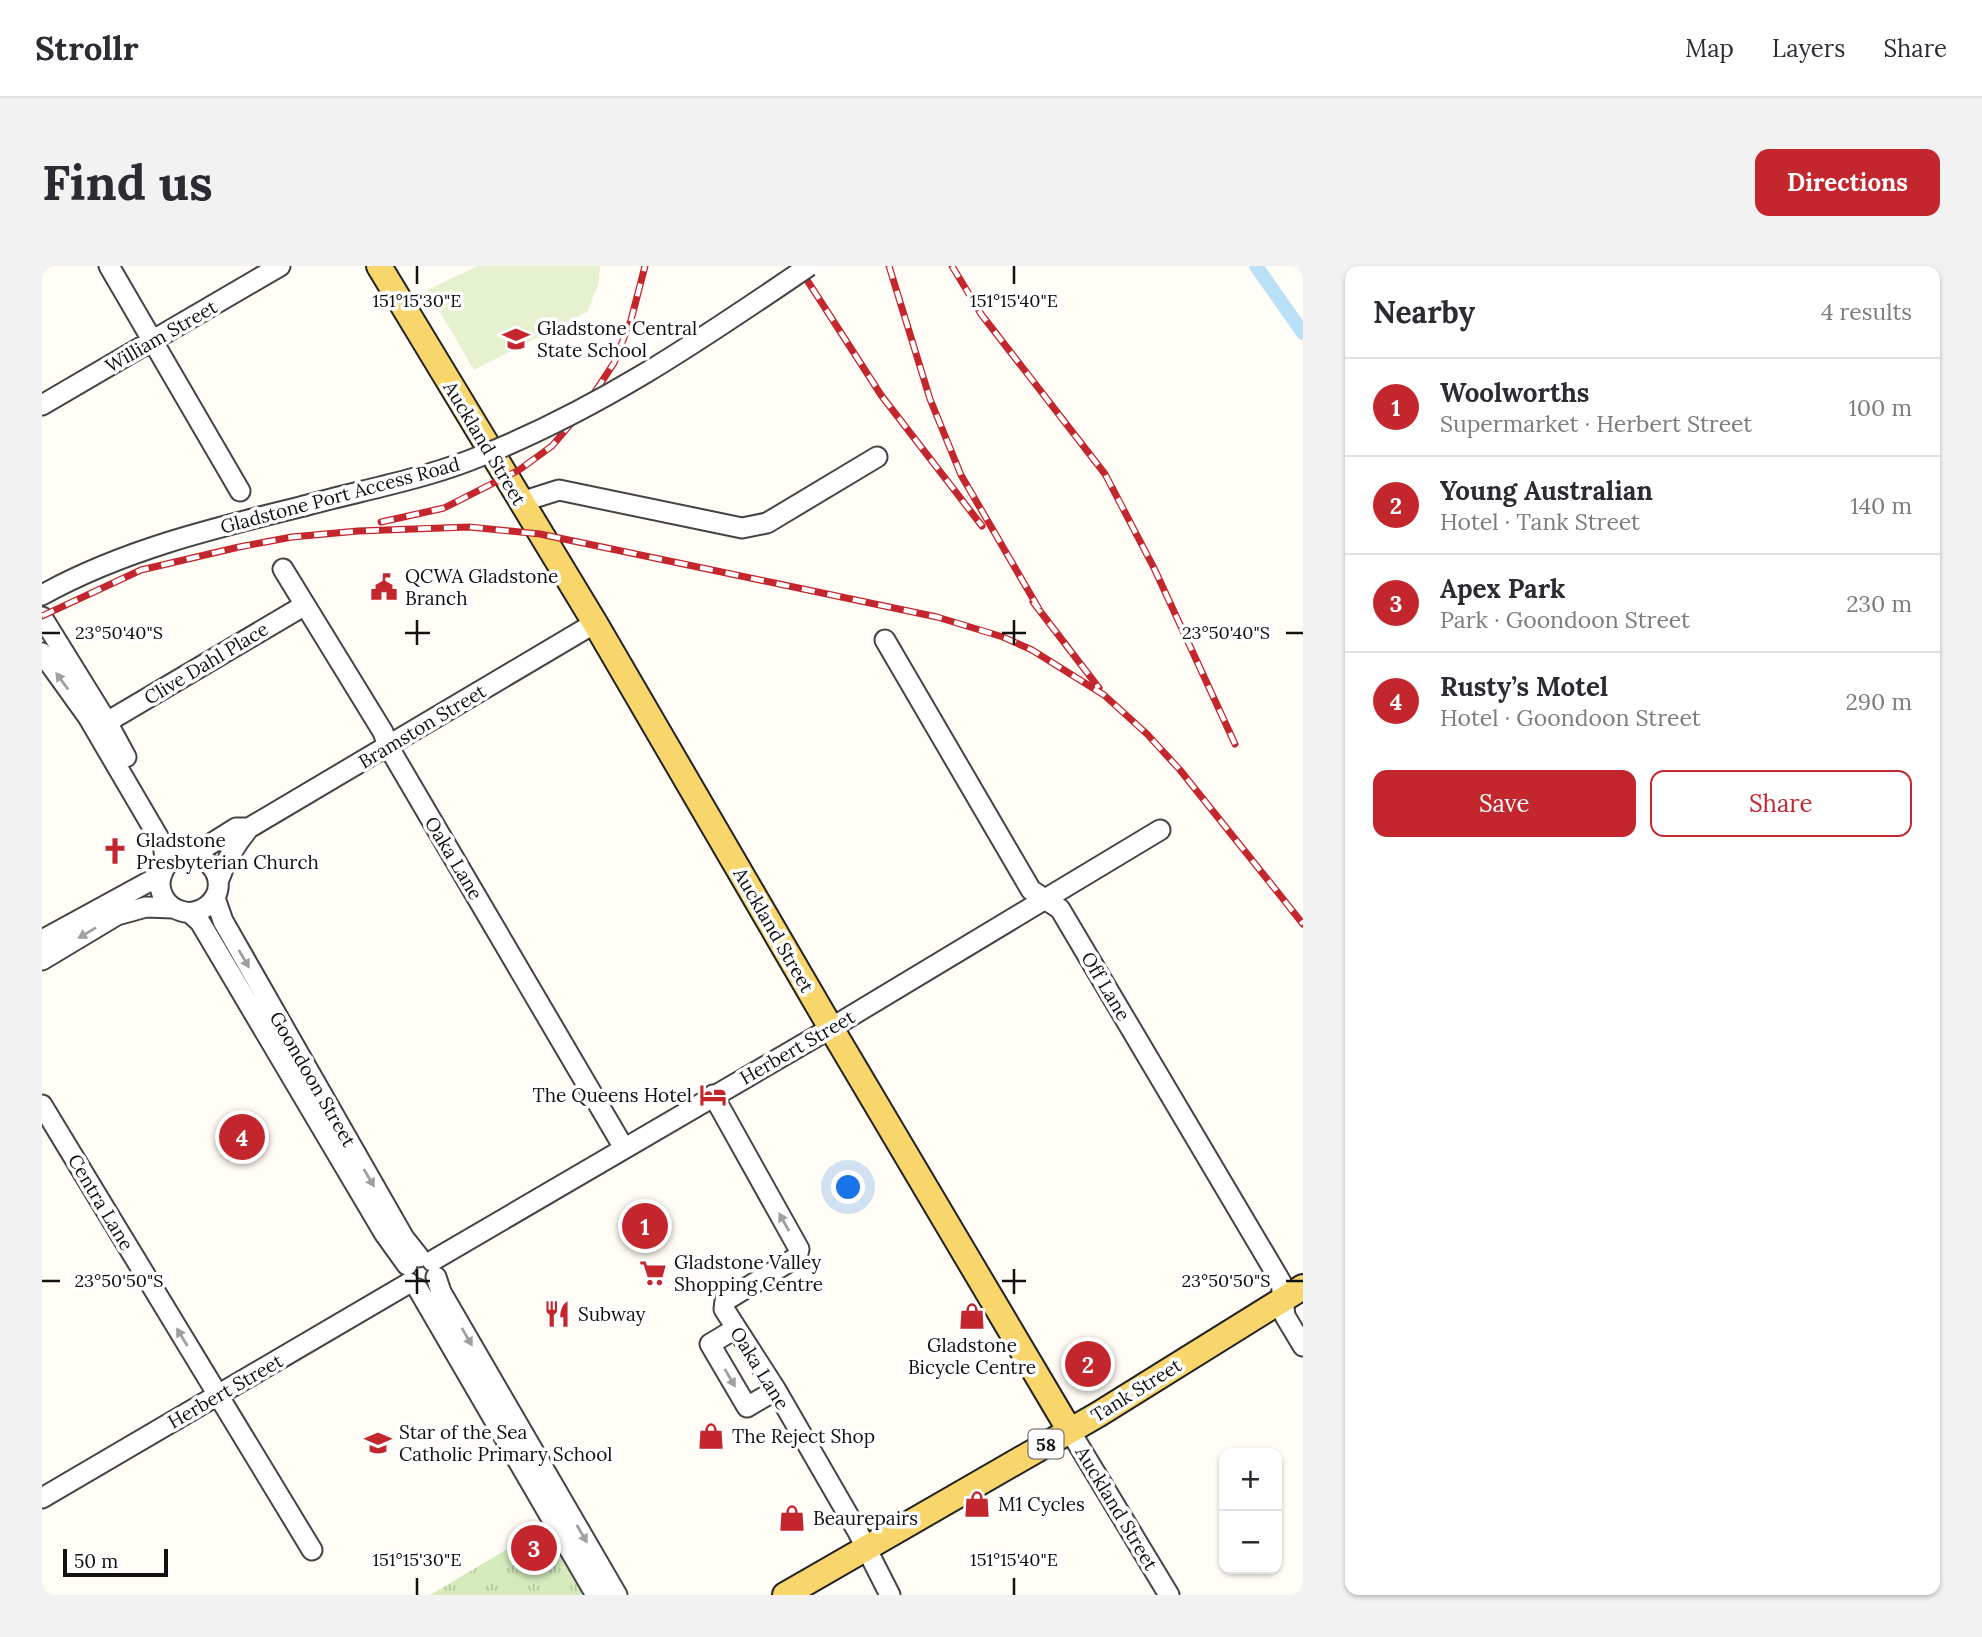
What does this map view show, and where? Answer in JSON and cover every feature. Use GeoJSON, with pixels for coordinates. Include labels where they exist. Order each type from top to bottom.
{"type":"FeatureCollection","features":[{"type":"Feature","properties":{"kind":"main road","name":"Auckland Street"},"geometry":{"type":"LineString","coordinates":[[379,266],[595,624],[1070,1430]]}},
{"type":"Feature","properties":{"kind":"main road","name":"Tank Street"},"geometry":{"type":"LineString","coordinates":[[785,1595],[1070,1430],[1293,1293]]}},
{"type":"Feature","properties":{"kind":"street"},"geometry":{"type":"LineString","coordinates":[[109,266],[240,491]]}},
{"type":"Feature","properties":{"kind":"street","name":"William Street"},"geometry":{"type":"LineString","coordinates":[[42,405],[280,266]]}},
{"type":"Feature","properties":{"kind":"street","name":"Gladstone Port Access Road"},"geometry":{"type":"LineString","coordinates":[[42,595],[64,583],[154,547],[203,531],[466,462],[597,402],[692,345],[809,266]]}},
{"type":"Feature","properties":{"kind":"street"},"geometry":{"type":"LineString","coordinates":[[521,502],[559,490],[742,528],[767,523],[877,457]]}},
{"type":"Feature","properties":{"kind":"street","name":"Oaka Lane"},"geometry":{"type":"LineString","coordinates":[[284,569],[383,732],[388,746],[624,1148]]}},
{"type":"Feature","properties":{"kind":"street","name":"Clive Dahl Place"},"geometry":{"type":"LineString","coordinates":[[107,722],[305,604]]}},
{"type":"Feature","properties":{"kind":"street"},"geometry":{"type":"LineString","coordinates":[[45,621],[107,722],[175,863]]}},
{"type":"Feature","properties":{"kind":"street","name":"Bramston Street"},"geometry":{"type":"LineString","coordinates":[[216,890],[225,861],[249,828],[595,624]]}},
{"type":"Feature","properties":{"kind":"street","name":"Off Lane"},"geometry":{"type":"LineString","coordinates":[[885,640],[1031,890],[1060,909],[1280,1279],[1293,1293],[1286,1316],[1303,1346]]}},
{"type":"Feature","properties":{"kind":"street"},"geometry":{"type":"LineString","coordinates":[[42,653],[88,717],[175,863]]}},
{"type":"Feature","properties":{"kind":"street","name":"Bramston Street"},"geometry":{"type":"LineString","coordinates":[[42,940],[236,828],[249,828]]}},
{"type":"Feature","properties":{"kind":"street","name":"Herbert Street"},"geometry":{"type":"LineString","coordinates":[[42,1498],[1160,830]]}},
{"type":"Feature","properties":{"kind":"street"},"geometry":{"type":"LineString","coordinates":[[42,960],[117,915],[146,907],[182,910],[208,905],[216,890],[216,874],[207,861],[175,863],[160,882],[163,897],[182,910]]}},
{"type":"Feature","properties":{"kind":"street","name":"Goondoon Street"},"geometry":{"type":"LineString","coordinates":[[216,890],[223,921],[404,1238],[596,1595]]}},
{"type":"Feature","properties":{"kind":"street","name":"Goondoon Street"},"geometry":{"type":"LineString","coordinates":[[182,910],[200,922],[384,1233],[441,1292],[617,1595]]}},
{"type":"Feature","properties":{"kind":"street","name":"Oaka Lane"},"geometry":{"type":"LineString","coordinates":[[713,1095],[799,1249],[797,1257],[725,1301],[724,1309],[779,1395],[890,1595]]}},
{"type":"Feature","properties":{"kind":"street","name":"Centra Lane"},"geometry":{"type":"LineString","coordinates":[[42,1105],[312,1550]]}},
{"type":"Feature","properties":{"kind":"street"},"geometry":{"type":"LineString","coordinates":[[735,1329],[710,1344],[747,1407],[779,1395]]}},
{"type":"Feature","properties":{"kind":"street","name":"Auckland Street"},"geometry":{"type":"LineString","coordinates":[[1070,1430],[1169,1595]]}},
{"type":"Feature","properties":{"kind":"green space","name":"Gladstone Central State School"},"geometry":{"type":"Polygon","coordinates":[[[478,266],[600,266],[599,283],[587,312],[474,370],[427,290],[478,266]]]}},
{"type":"Feature","properties":{"kind":"green space"},"geometry":{"type":"Polygon","coordinates":[[[546,1526],[586,1595],[430,1595],[546,1526]]]}},
{"type":"Feature","properties":{"kind":"waterway"},"geometry":{"type":"LineString","coordinates":[[1256,266],[1303,333]]}},
{"type":"Feature","properties":{"kind":"railway"},"geometry":{"type":"LineString","coordinates":[[381,522],[444,508],[519,470],[552,446],[585,407],[614,363],[631,320],[645,266]]}},
{"type":"Feature","properties":{"kind":"railway"},"geometry":{"type":"LineString","coordinates":[[798,266],[881,395],[982,526]]}},
{"type":"Feature","properties":{"kind":"railway"},"geometry":{"type":"LineString","coordinates":[[889,266],[930,399],[961,475],[1039,609]]}},
{"type":"Feature","properties":{"kind":"railway"},"geometry":{"type":"LineString","coordinates":[[952,266],[981,314],[1105,474],[1154,568],[1235,744]]}},
{"type":"Feature","properties":{"kind":"railway"},"geometry":{"type":"LineString","coordinates":[[42,616],[141,570],[239,547],[292,537],[358,531],[469,527],[540,534],[937,617],[1003,637],[1032,650],[1104,695],[1147,734],[1180,770],[1303,924]]}},
{"type":"Feature","properties":{"kind":"railway"},"geometry":{"type":"LineString","coordinates":[[1033,602],[1099,688]]}},
{"type":"Feature","properties":{"kind":"place","name":"Gladstone Central State School"},"geometry":{"type":"Point","coordinates":[516,339]}},
{"type":"Feature","properties":{"kind":"place","name":"QCWA Gladstone Branch"},"geometry":{"type":"Point","coordinates":[384,587]}},
{"type":"Feature","properties":{"kind":"place","name":"Gladstone Presbyterian Church"},"geometry":{"type":"Point","coordinates":[115,851]}},
{"type":"Feature","properties":{"kind":"place","name":"The Queens Hotel"},"geometry":{"type":"Point","coordinates":[713,1095]}},
{"type":"Feature","properties":{"kind":"place","name":"Rusty’s Motel"},"geometry":{"type":"Point","coordinates":[242,1137]}},
{"type":"Feature","properties":{"kind":"place","name":"Woolworths"},"geometry":{"type":"Point","coordinates":[645,1226]}},
{"type":"Feature","properties":{"kind":"place","name":"Gladstone Valley Shopping Centre"},"geometry":{"type":"Point","coordinates":[653,1273]}},
{"type":"Feature","properties":{"kind":"place","name":"Subway"},"geometry":{"type":"Point","coordinates":[557,1314]}},
{"type":"Feature","properties":{"kind":"place","name":"Gladstone Bicycle Centre"},"geometry":{"type":"Point","coordinates":[972,1316]}},
{"type":"Feature","properties":{"kind":"place","name":"Young Australian"},"geometry":{"type":"Point","coordinates":[1088,1364]}},
{"type":"Feature","properties":{"kind":"place","name":"The Reject Shop"},"geometry":{"type":"Point","coordinates":[711,1436]}},
{"type":"Feature","properties":{"kind":"place","name":"Star of the Sea Catholic Primary School"},"geometry":{"type":"Point","coordinates":[378,1443]}},
{"type":"Feature","properties":{"kind":"place","name":"M1 Cycles"},"geometry":{"type":"Point","coordinates":[977,1504]}},
{"type":"Feature","properties":{"kind":"place","name":"Beaurepairs"},"geometry":{"type":"Point","coordinates":[792,1518]}},
{"type":"Feature","properties":{"kind":"place","name":"Apex Park"},"geometry":{"type":"Point","coordinates":[534,1548]}}]}
